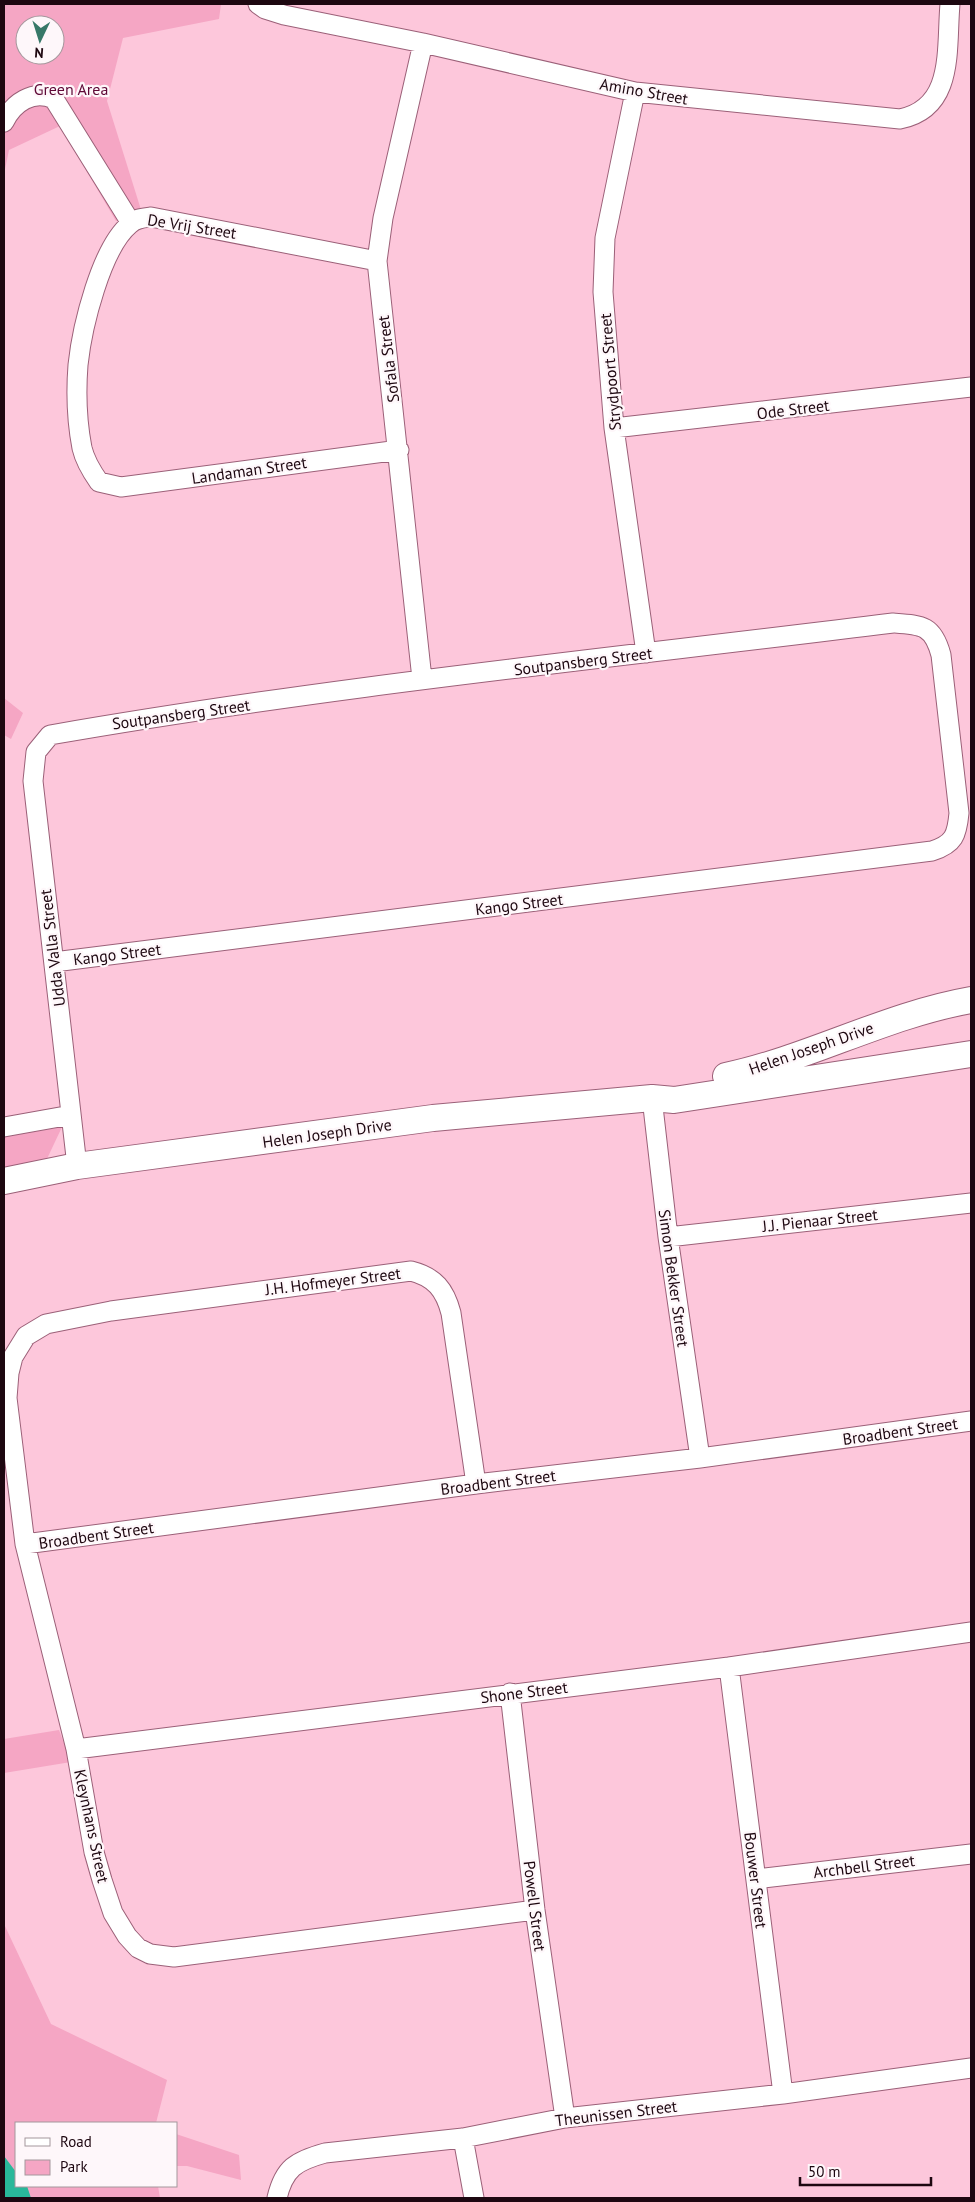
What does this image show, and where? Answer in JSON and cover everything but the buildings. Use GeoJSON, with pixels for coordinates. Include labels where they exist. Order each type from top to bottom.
{"type":"FeatureCollection","features":[{"type":"Feature","properties":{"kind":"street","name":"Amino Street"},"geometry":{"type":"LineString","coordinates":[[258,4],[265,9],[284,15],[424,43],[635,92],[900,119],[914,116],[931,105],[942,85],[950,4]]}},
{"type":"Feature","properties":{"kind":"street","name":"Sofala Street"},"geometry":{"type":"LineString","coordinates":[[422,679],[399,450],[377,261],[383,218],[424,43]]}},
{"type":"Feature","properties":{"kind":"street","name":"Strydpoort Street"},"geometry":{"type":"LineString","coordinates":[[635,92],[605,238],[603,292],[614,428],[646,653]]}},
{"type":"Feature","properties":{"kind":"street"},"geometry":{"type":"LineString","coordinates":[[4,122],[10,111],[27,98],[39,95],[54,99],[130,223]]}},
{"type":"Feature","properties":{"kind":"street","name":"De Vrij Street"},"geometry":{"type":"LineString","coordinates":[[99,482],[87,462],[82,449],[77,395],[78,364],[83,336],[101,270],[114,242],[130,223],[138,218],[151,217],[377,261]]}},
{"type":"Feature","properties":{"kind":"street","name":"Ode Street"},"geometry":{"type":"LineString","coordinates":[[614,428],[971,387]]}},
{"type":"Feature","properties":{"kind":"street","name":"Landaman Street"},"geometry":{"type":"LineString","coordinates":[[99,482],[111,486],[136,486],[399,450]]}},
{"type":"Feature","properties":{"kind":"street","name":"Soutpansberg Street"},"geometry":{"type":"LineString","coordinates":[[50,735],[138,720],[422,679],[893,623],[913,624],[930,630],[937,639],[941,655],[959,814]]}},
{"type":"Feature","properties":{"kind":"street","name":"Udda Valla Street"},"geometry":{"type":"LineString","coordinates":[[50,735],[36,752],[33,782],[77,1166]]}},
{"type":"Feature","properties":{"kind":"street","name":"Kango Street"},"geometry":{"type":"LineString","coordinates":[[54,962],[932,851],[944,848],[953,840],[958,827],[959,814]]}},
{"type":"Feature","properties":{"kind":"street","name":"Helen Joseph Drive"},"geometry":{"type":"LineString","coordinates":[[652,1098],[666,1090],[756,1069],[911,1013],[971,1000]]}},
{"type":"Feature","properties":{"kind":"street","name":"Helen Joseph Drive"},"geometry":{"type":"LineString","coordinates":[[4,1181],[77,1166],[433,1118],[652,1098],[674,1100],[971,1054]]}},
{"type":"Feature","properties":{"kind":"street","name":"Simon Bekker Street"},"geometry":{"type":"LineString","coordinates":[[652,1098],[668,1237],[700,1458]]}},
{"type":"Feature","properties":{"kind":"street"},"geometry":{"type":"LineString","coordinates":[[4,1127],[71,1115]]}},
{"type":"Feature","properties":{"kind":"street","name":"J.J. Pienaar Street"},"geometry":{"type":"LineString","coordinates":[[668,1237],[971,1203]]}},
{"type":"Feature","properties":{"kind":"street","name":"J.H. Hofmeyer Street"},"geometry":{"type":"LineString","coordinates":[[26,1336],[46,1324],[111,1310],[396,1272],[411,1271],[424,1274],[437,1282],[447,1296],[476,1484]]}},
{"type":"Feature","properties":{"kind":"street","name":"Kleynhans Street"},"geometry":{"type":"LineString","coordinates":[[26,1336],[13,1356],[9,1373],[7,1398],[25,1544],[76,1749],[94,1852],[113,1913],[127,1936],[138,1948],[150,1954],[174,1957],[535,1910]]}},
{"type":"Feature","properties":{"kind":"street","name":"Broadbent Street"},"geometry":{"type":"LineString","coordinates":[[25,1544],[476,1484],[700,1458],[971,1421]]}},
{"type":"Feature","properties":{"kind":"street","name":"Shone Street"},"geometry":{"type":"LineString","coordinates":[[76,1749],[510,1693],[730,1667],[971,1632]]}},
{"type":"Feature","properties":{"kind":"street","name":"Bouwer Street"},"geometry":{"type":"LineString","coordinates":[[730,1667],[783,2094]]}},
{"type":"Feature","properties":{"kind":"street","name":"Powell Street"},"geometry":{"type":"LineString","coordinates":[[510,1693],[535,1910],[565,2118]]}},
{"type":"Feature","properties":{"kind":"street","name":"Archbell Street"},"geometry":{"type":"LineString","coordinates":[[756,1879],[971,1854]]}},
{"type":"Feature","properties":{"kind":"street","name":"Theunissen Street"},"geometry":{"type":"LineString","coordinates":[[278,2194],[283,2178],[291,2167],[304,2158],[325,2153],[464,2138],[565,2118],[783,2094],[971,2068]]}},
{"type":"Feature","properties":{"kind":"street"},"geometry":{"type":"LineString","coordinates":[[464,2138],[474,2198]]}},
{"type":"Feature","properties":{"kind":"green space","name":"Green Area"},"geometry":{"type":"Polygon","coordinates":[[[4,4],[221,4],[219,19],[123,38],[107,101],[142,213],[116,221],[60,126],[9,150],[4,174],[4,4]]]}},
{"type":"Feature","properties":{"kind":"green space"},"geometry":{"type":"Polygon","coordinates":[[[4,698],[23,713],[11,739],[4,735],[4,698]]]}},
{"type":"Feature","properties":{"kind":"green space"},"geometry":{"type":"Polygon","coordinates":[[[62,1127],[45,1163],[4,1171],[4,1137],[62,1127]]]}},
{"type":"Feature","properties":{"kind":"green space"},"geometry":{"type":"Polygon","coordinates":[[[59,1730],[71,1762],[4,1773],[4,1739],[59,1730]]]}},
{"type":"Feature","properties":{"kind":"green space"},"geometry":{"type":"Polygon","coordinates":[[[4,1924],[51,2024],[167,2080],[156,2122],[15,2122],[15,2187],[158,2187],[160,2198],[4,2198],[4,1924]]]}},
{"type":"Feature","properties":{"kind":"green space"},"geometry":{"type":"Polygon","coordinates":[[[178,2135],[239,2155],[241,2180],[187,2166],[178,2166],[178,2135]]]}},
{"type":"Feature","properties":{"kind":"shaded area"},"geometry":{"type":"Polygon","coordinates":[[[4,2156],[15,2171],[15,2187],[27,2187],[31,2198],[4,2198],[4,2156]]]}}]}
